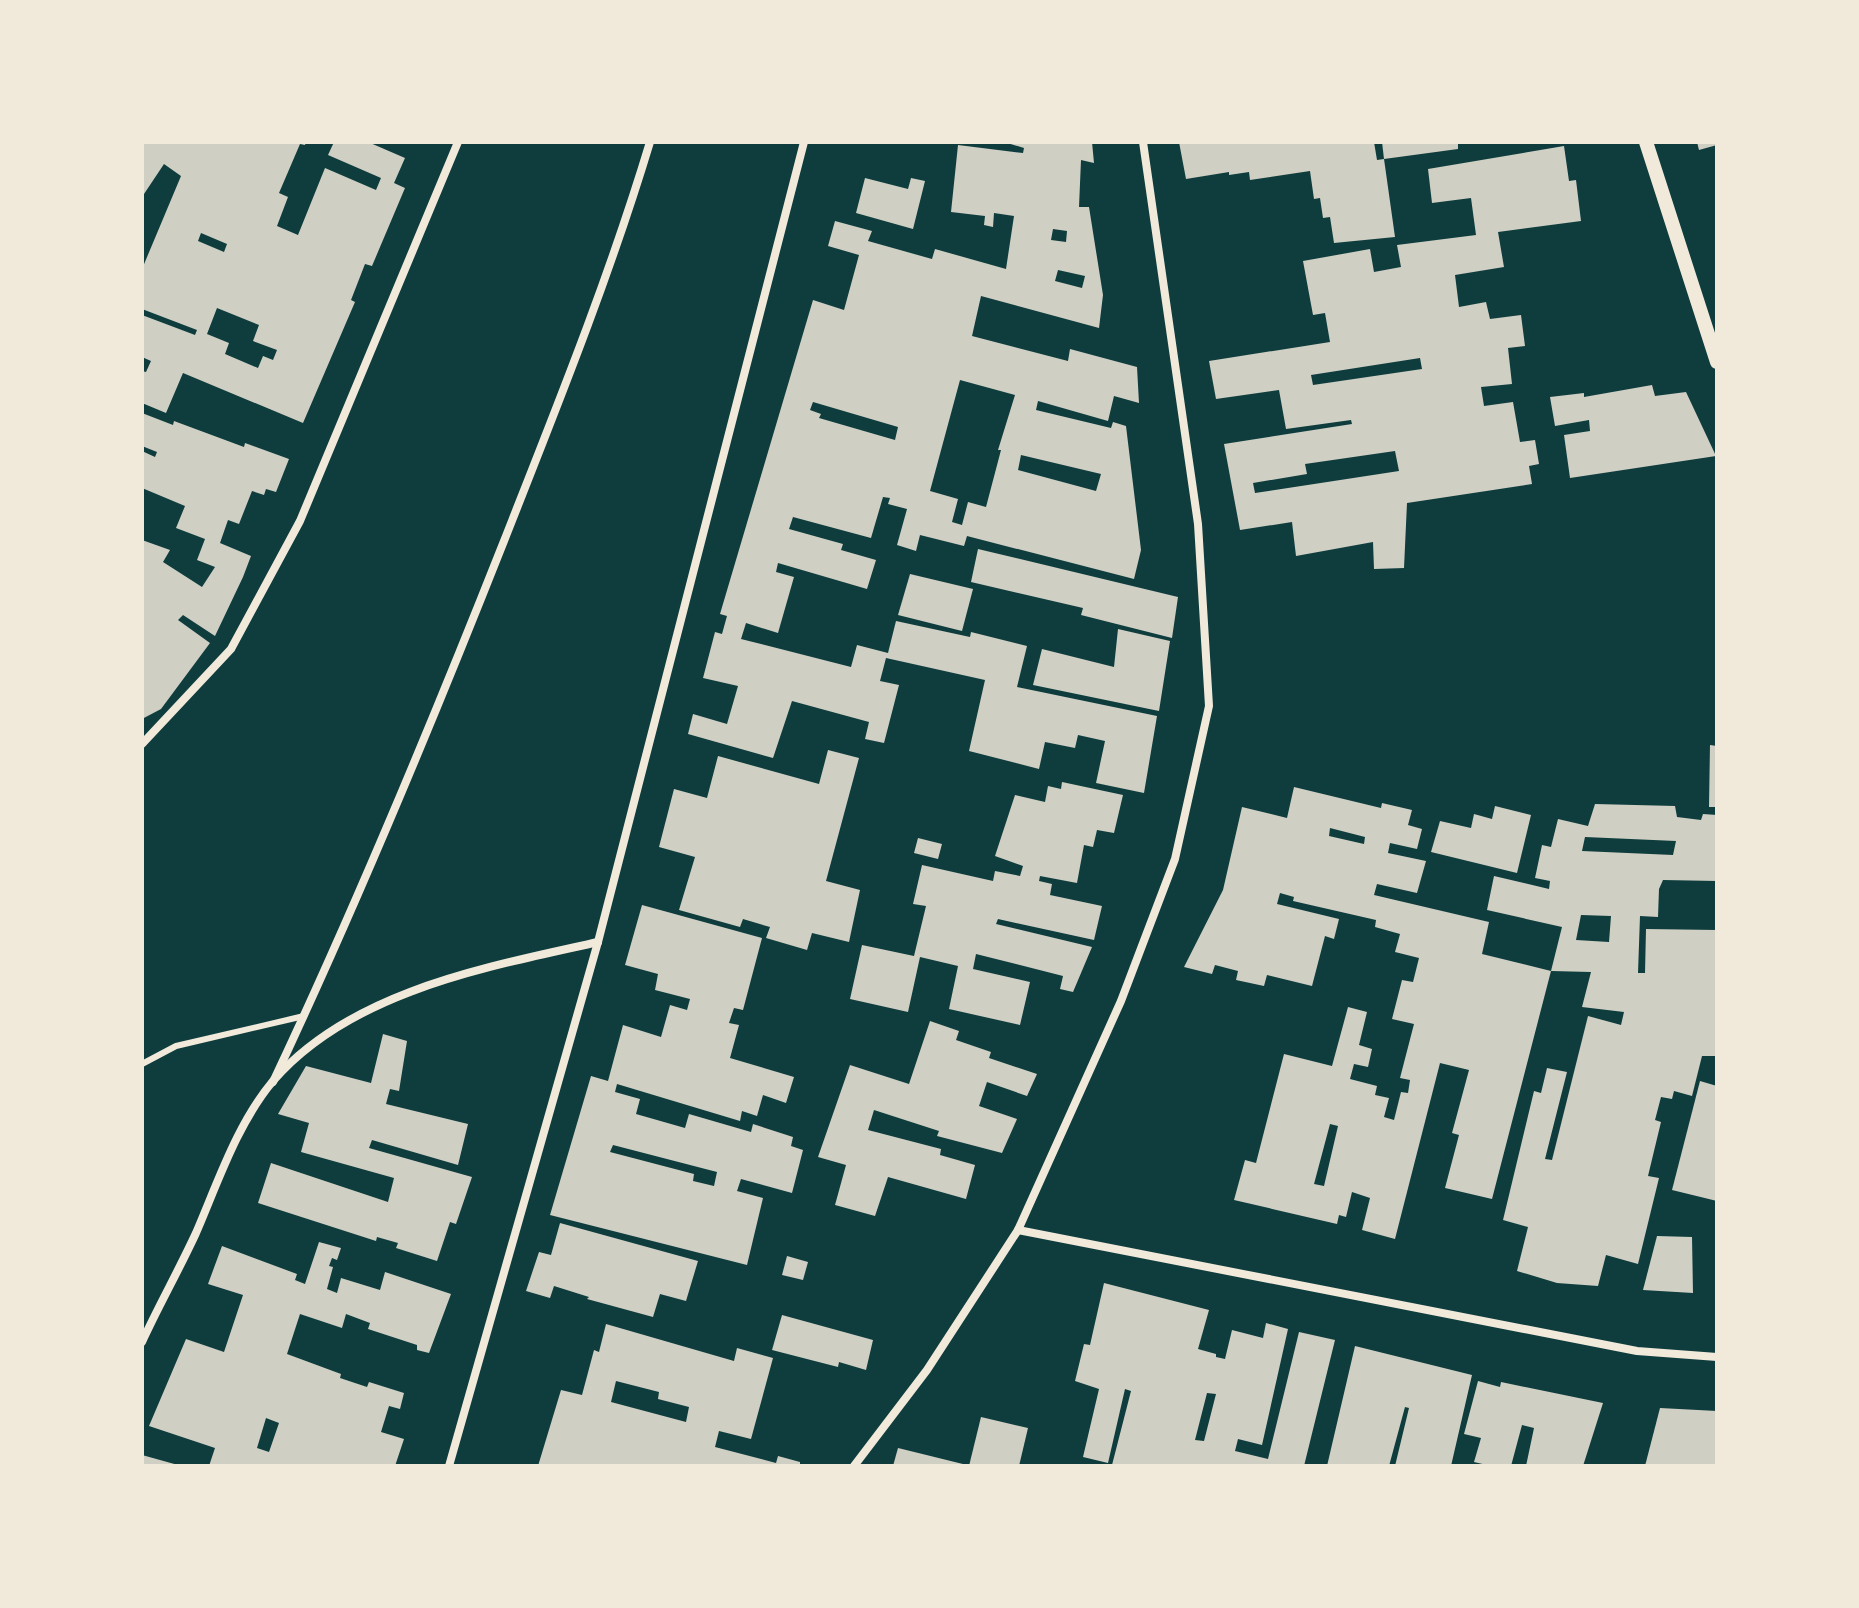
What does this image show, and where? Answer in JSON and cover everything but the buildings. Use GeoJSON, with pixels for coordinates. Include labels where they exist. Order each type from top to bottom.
{"type":"FeatureCollection","features":[{"type":"Feature","properties":{"kind":"street"},"geometry":{"type":"LineString","coordinates":[[142,744],[231,649],[300,521],[458,142]]}},
{"type":"Feature","properties":{"kind":"street"},"geometry":{"type":"LineString","coordinates":[[142,1342],[180,1267],[245,1123],[273,1082],[406,781],[571,371],[650,142]]}},
{"type":"Feature","properties":{"kind":"street"},"geometry":{"type":"LineString","coordinates":[[449,1466],[598,942],[804,142]]}},
{"type":"Feature","properties":{"kind":"street"},"geometry":{"type":"LineString","coordinates":[[854,1466],[927,1370],[1018,1230],[1121,1001],[1175,859],[1209,706],[1198,524],[1143,142]]}},
{"type":"Feature","properties":{"kind":"street"},"geometry":{"type":"LineString","coordinates":[[1646,142],[1717,362]]}},
{"type":"Feature","properties":{"kind":"street"},"geometry":{"type":"LineString","coordinates":[[273,1082],[312,1044],[354,1016],[411,993],[494,966],[598,942]]}},
{"type":"Feature","properties":{"kind":"street"},"geometry":{"type":"LineString","coordinates":[[1018,1230],[1637,1351],[1717,1357]]}},
{"type":"Feature","properties":{"kind":"lane"},"geometry":{"type":"LineString","coordinates":[[142,1064],[176,1046],[304,1016]]}}]}
